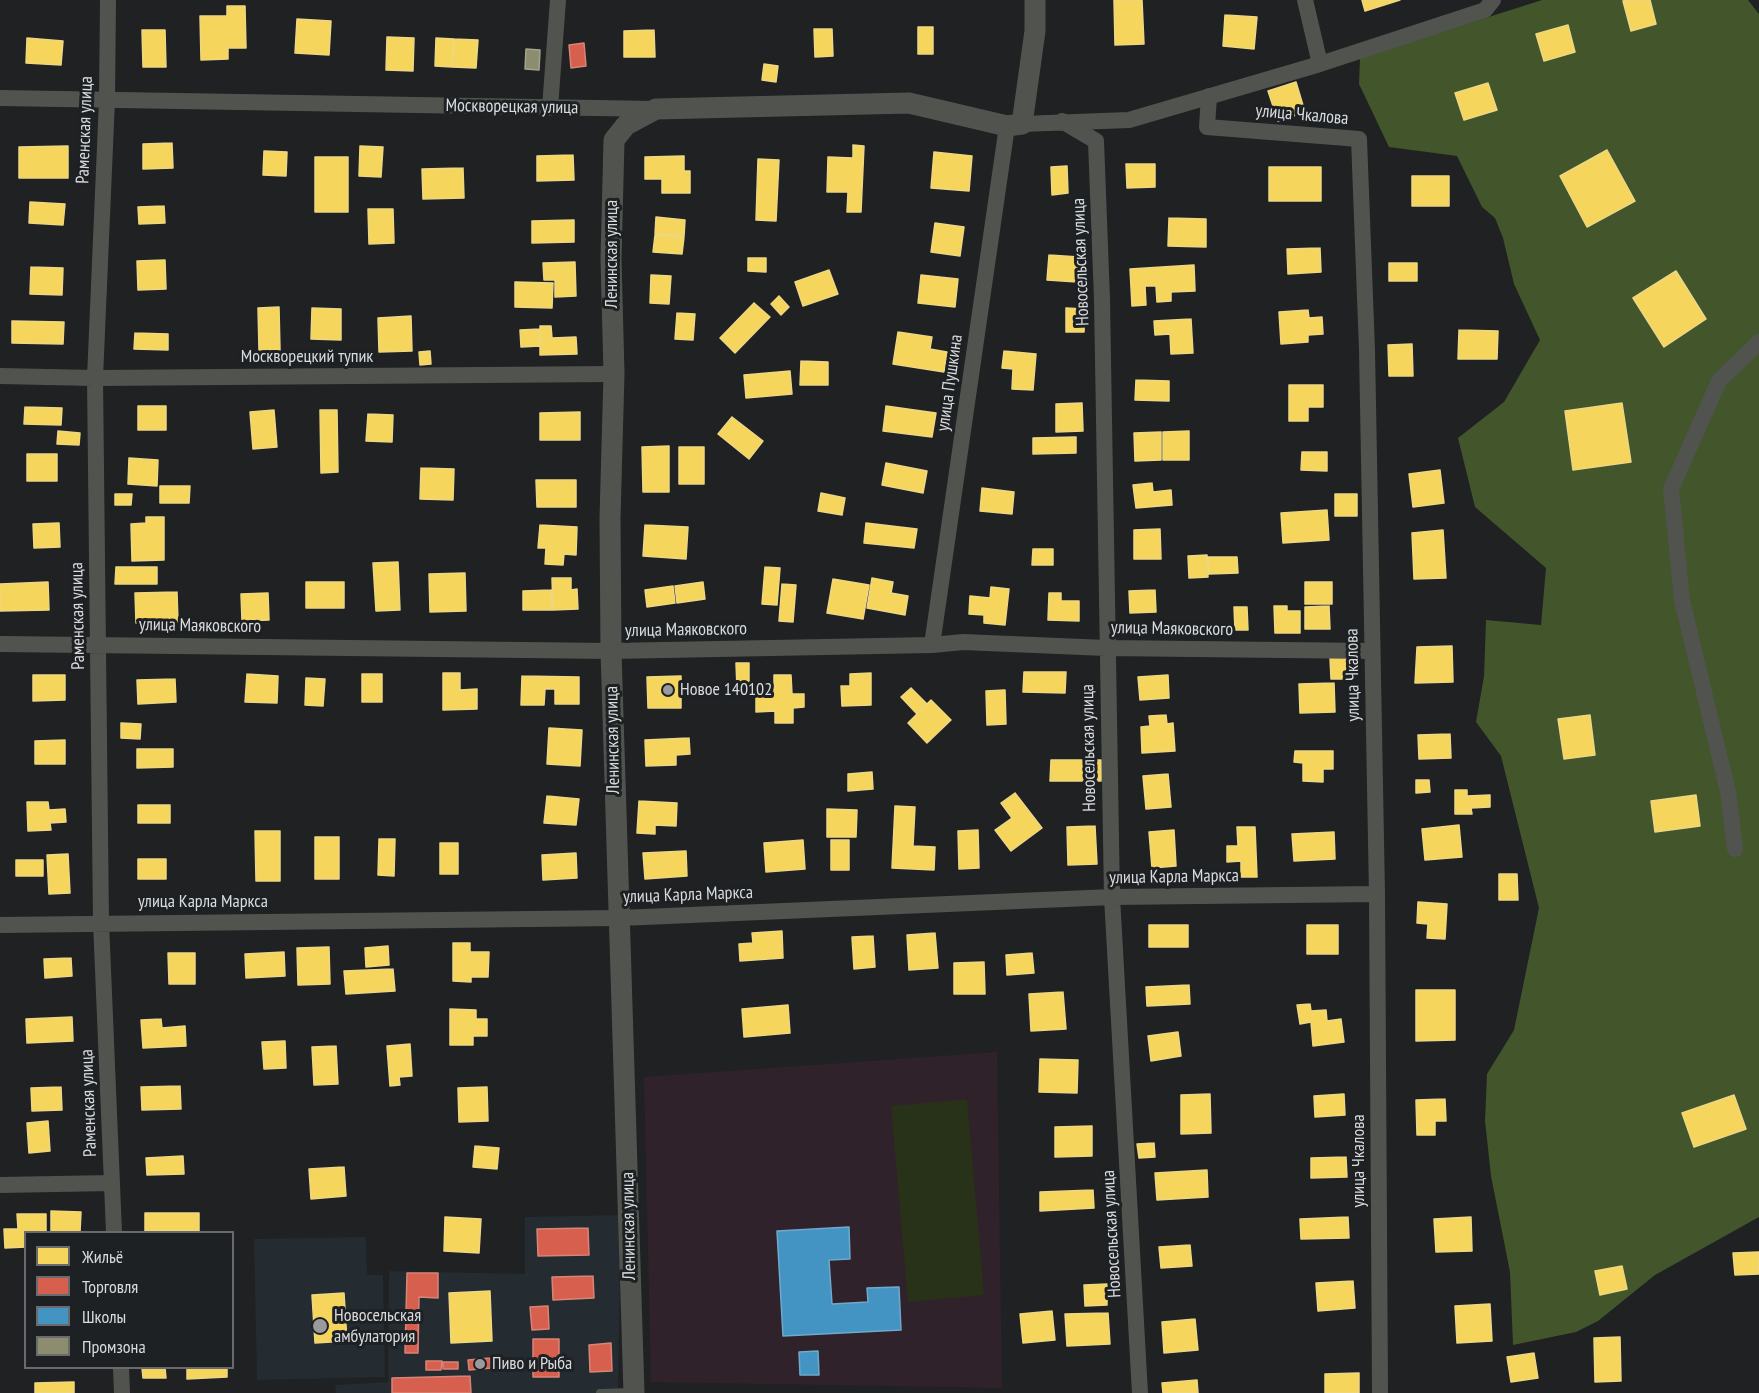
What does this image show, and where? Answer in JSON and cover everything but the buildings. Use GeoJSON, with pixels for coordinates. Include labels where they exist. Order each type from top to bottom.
{"type":"FeatureCollection","features":[{"type":"Feature","properties":{"kind":"street","name":"Раменская улица"},"geometry":{"type":"LineString","coordinates":[[108,0],[107,100],[95,378],[101,922],[114,1231]]}},
{"type":"Feature","properties":{"kind":"street"},"geometry":{"type":"LineString","coordinates":[[550,108],[558,0]]}},
{"type":"Feature","properties":{"kind":"street"},"geometry":{"type":"LineString","coordinates":[[1035,0],[1035,31],[1014,125],[1062,121],[1129,120],[1320,64],[1485,10],[1493,0]]}},
{"type":"Feature","properties":{"kind":"street"},"geometry":{"type":"LineString","coordinates":[[1305,0],[1320,64]]}},
{"type":"Feature","properties":{"kind":"street","name":"улица Чкалова"},"geometry":{"type":"LineString","coordinates":[[1209,96],[1207,127],[1359,139],[1367,350],[1377,894],[1380,1393]]}},
{"type":"Feature","properties":{"kind":"street","name":"Москворецкая улица"},"geometry":{"type":"LineString","coordinates":[[0,98],[656,109],[909,103],[1014,125]]}},
{"type":"Feature","properties":{"kind":"street","name":"Ленинская улица"},"geometry":{"type":"LineString","coordinates":[[634,1393],[611,651],[610,518],[614,374],[610,259],[614,140],[626,125],[656,109]]}},
{"type":"Feature","properties":{"kind":"street","name":"Новосельская улица"},"geometry":{"type":"LineString","coordinates":[[1062,121],[1096,141],[1102,299],[1106,648],[1112,897],[1140,1393]]}},
{"type":"Feature","properties":{"kind":"street","name":"улица Пушкина"},"geometry":{"type":"LineString","coordinates":[[932,645],[1014,125]]}},
{"type":"Feature","properties":{"kind":"street"},"geometry":{"type":"LineString","coordinates":[[1735,849],[1728,792],[1682,600],[1671,489],[1719,381],[1759,342]]}},
{"type":"Feature","properties":{"kind":"street","name":"Москворецкий тупик"},"geometry":{"type":"LineString","coordinates":[[0,375],[95,378],[614,374]]}},
{"type":"Feature","properties":{"kind":"street","name":"улица Маяковского"},"geometry":{"type":"LineString","coordinates":[[0,644],[611,651],[932,645],[963,642],[1106,648],[1372,651]]}},
{"type":"Feature","properties":{"kind":"street","name":"улица Карла Маркса"},"geometry":{"type":"LineString","coordinates":[[0,925],[101,922],[620,918],[1112,897],[1377,894]]}},
{"type":"Feature","properties":{"kind":"street"},"geometry":{"type":"LineString","coordinates":[[0,1185],[112,1183]]}},
{"type":"Feature","properties":{"kind":"street"},"geometry":{"type":"LineString","coordinates":[[121,1369],[122,1393]]}},
{"type":"Feature","properties":{"kind":"street"},"geometry":{"type":"LineString","coordinates":[[634,1393],[650,1393]]}},
{"type":"Feature","properties":{"kind":"lane"},"geometry":{"type":"LineString","coordinates":[[600,1393],[634,1393]]}},
{"type":"Feature","properties":{"kind":"shaded area"},"geometry":{"type":"Polygon","coordinates":[[[997,1052],[1002,1388],[651,1382],[644,1077],[997,1052]]]}},
{"type":"Feature","properties":{"kind":"shaded area"},"geometry":{"type":"Polygon","coordinates":[[[621,1215],[618,1393],[336,1393],[335,1385],[388,1382],[389,1271],[525,1274],[525,1217],[621,1215]]]}},
{"type":"Feature","properties":{"kind":"shaded area","name":"Новосельская амбулатория"},"geometry":{"type":"Polygon","coordinates":[[[366,1237],[367,1275],[383,1275],[385,1377],[257,1380],[254,1239],[366,1237]]]}},
{"type":"Feature","properties":{"kind":"green space"},"geometry":{"type":"Polygon","coordinates":[[[1542,0],[1748,0],[1759,14],[1759,1217],[1655,1275],[1598,1321],[1576,1332],[1513,1345],[1510,1272],[1491,1176],[1485,1121],[1487,1074],[1514,1030],[1539,908],[1501,756],[1476,722],[1484,676],[1486,620],[1541,625],[1546,568],[1475,507],[1458,438],[1504,402],[1540,340],[1514,284],[1503,238],[1495,218],[1482,207],[1457,156],[1389,147],[1359,84],[1360,58],[1542,0]]]}},
{"type":"Feature","properties":{"kind":"green space"},"geometry":{"type":"Polygon","coordinates":[[[967,1099],[984,1295],[908,1302],[891,1106],[967,1099]]]}},
{"type":"Feature","properties":{"kind":"place","name":"Новое 140102"},"geometry":{"type":"Point","coordinates":[668,690]}},
{"type":"Feature","properties":{"kind":"place","name":"Новосельская амбулатория"},"geometry":{"type":"Point","coordinates":[320,1326]}},
{"type":"Feature","properties":{"kind":"place","name":"Пиво и Рыба"},"geometry":{"type":"Point","coordinates":[480,1364]}}]}
